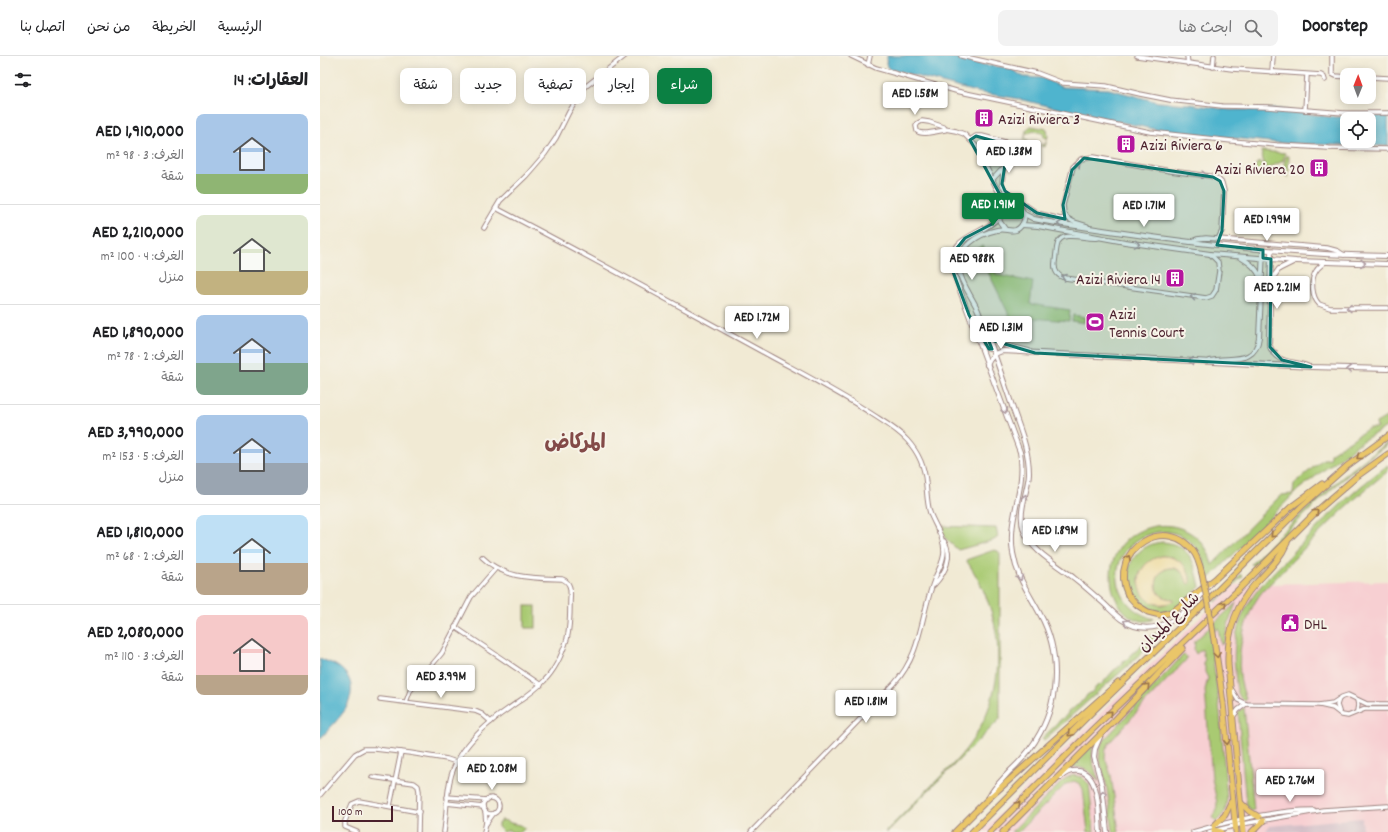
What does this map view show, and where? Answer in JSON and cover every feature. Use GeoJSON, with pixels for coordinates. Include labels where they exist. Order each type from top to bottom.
{"type":"FeatureCollection","features":[{"type":"Feature","properties":{"kind":"main road","name":"شارع الميدان"},"geometry":{"type":"LineString","coordinates":[[972,832],[1302,506],[1360,455],[1388,436]]}},
{"type":"Feature","properties":{"kind":"main road","name":"شارع الميدان"},"geometry":{"type":"LineString","coordinates":[[990,832],[1097,725],[1200,628],[1330,498],[1388,454]]}},
{"type":"Feature","properties":{"kind":"main road"},"geometry":{"type":"LineString","coordinates":[[1236,832],[1223,703],[1209,606],[1199,562],[1192,550],[1182,542],[1169,537],[1160,536],[1150,538],[1138,544],[1129,555],[1124,568],[1124,582],[1128,595],[1137,605],[1156,615],[1165,614],[1176,610],[1215,578],[1291,507],[1310,492],[1331,479]]}},
{"type":"Feature","properties":{"kind":"main road"},"geometry":{"type":"LineString","coordinates":[[1243,832],[1230,688],[1228,650],[1230,637],[1235,618],[1247,594],[1277,560],[1283,552],[1288,540]]}},
{"type":"Feature","properties":{"kind":"main road"},"geometry":{"type":"LineString","coordinates":[[1003,832],[1101,734],[1200,628]]}},
{"type":"Feature","properties":{"kind":"main road"},"geometry":{"type":"LineString","coordinates":[[955,832],[988,799],[1111,689],[1132,674]]}},
{"type":"Feature","properties":{"kind":"main road"},"geometry":{"type":"LineString","coordinates":[[1221,832],[1213,830],[1225,815],[1232,799]]}},
{"type":"Feature","properties":{"kind":"main road"},"geometry":{"type":"LineString","coordinates":[[1240,802],[1249,811],[1261,819],[1252,832]]}},
{"type":"Feature","properties":{"kind":"street"},"geometry":{"type":"LineString","coordinates":[[484,228],[503,198],[526,176],[545,154],[556,138],[569,112],[585,87],[625,56]]}},
{"type":"Feature","properties":{"kind":"street"},"geometry":{"type":"LineString","coordinates":[[851,56],[884,71],[969,94],[1150,132],[1277,145],[1388,149]]}},
{"type":"Feature","properties":{"kind":"street"},"geometry":{"type":"LineString","coordinates":[[868,65],[870,56]]}},
{"type":"Feature","properties":{"kind":"street"},"geometry":{"type":"LineString","coordinates":[[961,56],[1037,73],[1063,83],[1106,86],[1160,98],[1222,106],[1388,113]]}},
{"type":"Feature","properties":{"kind":"street"},"geometry":{"type":"LineString","coordinates":[[1137,56],[1154,57],[1212,67],[1322,76],[1324,80]]}},
{"type":"Feature","properties":{"kind":"street"},"geometry":{"type":"LineString","coordinates":[[1187,56],[1188,64]]}},
{"type":"Feature","properties":{"kind":"street"},"geometry":{"type":"LineString","coordinates":[[1212,67],[1214,56]]}},
{"type":"Feature","properties":{"kind":"street"},"geometry":{"type":"LineString","coordinates":[[1272,72],[1273,56]]}},
{"type":"Feature","properties":{"kind":"street"},"geometry":{"type":"LineString","coordinates":[[1332,56],[1332,74],[1340,76]]}},
{"type":"Feature","properties":{"kind":"street"},"geometry":{"type":"LineString","coordinates":[[1305,110],[1307,75]]}},
{"type":"Feature","properties":{"kind":"street"},"geometry":{"type":"LineString","coordinates":[[1376,77],[1388,78]]}},
{"type":"Feature","properties":{"kind":"street"},"geometry":{"type":"LineString","coordinates":[[945,129],[921,134],[918,133],[916,127],[918,122],[924,121],[945,129],[960,132],[970,140],[978,150],[999,193],[1000,222],[1005,228],[1016,230],[1022,225],[1024,214]]}},
{"type":"Feature","properties":{"kind":"street"},"geometry":{"type":"LineString","coordinates":[[970,140],[976,136],[982,136],[1007,143],[1008,149],[1003,170],[1002,185],[1005,191],[1037,213],[1067,218],[1097,230]]}},
{"type":"Feature","properties":{"kind":"street"},"geometry":{"type":"LineString","coordinates":[[1067,218],[1064,213],[1063,205],[1072,170],[1079,161],[1084,158],[1092,157],[1170,171],[1210,176],[1218,179],[1222,183],[1224,191],[1222,231],[1218,239]]}},
{"type":"Feature","properties":{"kind":"street"},"geometry":{"type":"LineString","coordinates":[[993,179],[1003,170]]}},
{"type":"Feature","properties":{"kind":"street"},"geometry":{"type":"LineString","coordinates":[[999,193],[1013,205],[1018,207],[1024,214],[1039,220],[1097,230],[1189,243],[1271,251],[1388,256]]}},
{"type":"Feature","properties":{"kind":"street"},"geometry":{"type":"LineString","coordinates":[[988,799],[994,789],[1027,752],[1040,733],[1050,708],[1055,669],[1053,651],[1047,627],[1025,589],[1015,561],[1012,532],[1015,510],[1022,482],[1022,458],[1017,440],[987,365],[951,265],[952,256],[957,246],[962,241],[989,226],[1006,207],[1013,205]]}},
{"type":"Feature","properties":{"kind":"street"},"geometry":{"type":"LineString","coordinates":[[496,208],[854,403],[895,429],[909,442],[920,459],[926,477],[930,511],[942,539],[944,557],[934,578],[916,648],[911,660],[904,673],[751,832]]}},
{"type":"Feature","properties":{"kind":"street"},"geometry":{"type":"LineString","coordinates":[[1022,225],[1038,226],[1098,238],[1210,254],[1296,261],[1388,264]]}},
{"type":"Feature","properties":{"kind":"street"},"geometry":{"type":"LineString","coordinates":[[1005,228],[990,232],[971,242],[963,250],[959,261],[960,276],[976,304],[1026,446],[1029,474],[1022,516],[1026,536],[1035,548],[1082,584],[1121,619],[1139,627],[1149,628],[1172,621],[1197,600],[1215,578]]}},
{"type":"Feature","properties":{"kind":"street"},"geometry":{"type":"LineString","coordinates":[[1098,238],[1067,236],[1061,238],[1058,243],[1054,264],[1055,270],[1058,274],[1065,278],[1206,298],[1210,297],[1215,292],[1219,271],[1218,262],[1210,254]]}},
{"type":"Feature","properties":{"kind":"street"},"geometry":{"type":"LineString","coordinates":[[1189,243],[1200,238],[1218,239],[1327,248],[1334,249],[1344,255]]}},
{"type":"Feature","properties":{"kind":"street"},"geometry":{"type":"LineString","coordinates":[[1205,362],[1218,359],[1243,358],[1255,349],[1259,340],[1263,250]]}},
{"type":"Feature","properties":{"kind":"street"},"geometry":{"type":"LineString","coordinates":[[1271,251],[1268,337],[1270,347],[1276,356],[1282,360],[1300,363],[1311,367]]}},
{"type":"Feature","properties":{"kind":"street"},"geometry":{"type":"LineString","coordinates":[[1238,256],[1253,266],[1259,273],[1262,281]]}},
{"type":"Feature","properties":{"kind":"street"},"geometry":{"type":"LineString","coordinates":[[1270,282],[1279,269],[1296,261]]}},
{"type":"Feature","properties":{"kind":"street"},"geometry":{"type":"LineString","coordinates":[[1325,262],[1318,268],[1314,276],[1314,295],[1319,304],[1330,308],[1388,308]]}},
{"type":"Feature","properties":{"kind":"street"},"geometry":{"type":"LineString","coordinates":[[969,315],[979,327],[987,348],[992,349]]}},
{"type":"Feature","properties":{"kind":"street"},"geometry":{"type":"LineString","coordinates":[[986,330],[1004,345],[1035,353]]}},
{"type":"Feature","properties":{"kind":"street"},"geometry":{"type":"LineString","coordinates":[[987,365],[994,354],[1002,351],[1311,367],[1388,369]]}},
{"type":"Feature","properties":{"kind":"street"},"geometry":{"type":"LineString","coordinates":[[444,832],[448,783],[456,762],[470,742],[491,722],[540,685],[553,671],[564,646],[570,620],[570,586],[566,581],[562,579],[522,577],[496,568],[482,557]]}},
{"type":"Feature","properties":{"kind":"street"},"geometry":{"type":"LineString","coordinates":[[406,702],[410,691],[438,658],[471,597],[496,568]]}},
{"type":"Feature","properties":{"kind":"street"},"geometry":{"type":"LineString","coordinates":[[456,627],[540,685]]}},
{"type":"Feature","properties":{"kind":"street"},"geometry":{"type":"LineString","coordinates":[[1230,688],[1236,698],[1246,704],[1319,705],[1332,703],[1348,695],[1367,704],[1388,704]]}},
{"type":"Feature","properties":{"kind":"street"},"geometry":{"type":"LineString","coordinates":[[380,699],[475,711],[482,714],[491,722]]}},
{"type":"Feature","properties":{"kind":"street"},"geometry":{"type":"LineString","coordinates":[[1339,699],[1337,705],[1339,711]]}},
{"type":"Feature","properties":{"kind":"street"},"geometry":{"type":"LineString","coordinates":[[1357,700],[1357,711]]}},
{"type":"Feature","properties":{"kind":"street"},"geometry":{"type":"LineString","coordinates":[[1233,718],[1238,710],[1246,704]]}},
{"type":"Feature","properties":{"kind":"street"},"geometry":{"type":"LineString","coordinates":[[1319,705],[1333,708],[1339,711],[1342,715],[1348,716],[1367,708],[1388,709]]}},
{"type":"Feature","properties":{"kind":"street"},"geometry":{"type":"LineString","coordinates":[[1101,734],[1095,749],[1094,757],[1101,780],[1107,832]]}},
{"type":"Feature","properties":{"kind":"street"},"geometry":{"type":"LineString","coordinates":[[320,795],[355,754],[359,751],[370,748],[447,759],[456,762]]}},
{"type":"Feature","properties":{"kind":"street"},"geometry":{"type":"LineString","coordinates":[[390,806],[401,752]]}},
{"type":"Feature","properties":{"kind":"street"},"geometry":{"type":"LineString","coordinates":[[1045,789],[1067,772],[1079,771],[1088,775],[1096,787],[1100,832]]}},
{"type":"Feature","properties":{"kind":"street"},"geometry":{"type":"LineString","coordinates":[[372,777],[418,786],[420,791],[418,832]]}},
{"type":"Feature","properties":{"kind":"street"},"geometry":{"type":"LineString","coordinates":[[447,797],[487,800],[492,799],[497,802],[498,809],[486,825],[484,832]]}},
{"type":"Feature","properties":{"kind":"street"},"geometry":{"type":"LineString","coordinates":[[462,804],[463,798]]}},
{"type":"Feature","properties":{"kind":"street"},"geometry":{"type":"LineString","coordinates":[[483,807],[487,800]]}},
{"type":"Feature","properties":{"kind":"street"},"geometry":{"type":"LineString","coordinates":[[357,832],[345,827],[345,821],[352,804],[359,801],[366,801],[419,812]]}},
{"type":"Feature","properties":{"kind":"street"},"geometry":{"type":"LineString","coordinates":[[446,803],[483,807]]}},
{"type":"Feature","properties":{"kind":"street"},"geometry":{"type":"LineString","coordinates":[[1193,832],[1213,830],[1235,823],[1261,819],[1291,811],[1388,806]]}},
{"type":"Feature","properties":{"kind":"street"},"geometry":{"type":"LineString","coordinates":[[483,807],[485,811],[486,825]]}},
{"type":"Feature","properties":{"kind":"street"},"geometry":{"type":"LineString","coordinates":[[485,811],[488,814],[494,813]]}},
{"type":"Feature","properties":{"kind":"highlighted area"},"geometry":{"type":"Polygon","coordinates":[[[976,136],[1008,145],[1002,184],[1005,191],[1037,213],[1065,219],[1063,205],[1072,170],[1084,158],[1213,177],[1220,181],[1224,191],[1222,231],[1217,245],[1263,250],[1263,258],[1271,259],[1270,347],[1282,360],[1311,367],[1035,353],[988,339],[992,349],[989,349],[969,315],[952,269],[953,253],[965,238],[992,224],[1009,203],[999,193],[970,140],[976,136]]]}},
{"type":"Feature","properties":{"kind":"shaded area"},"geometry":{"type":"Polygon","coordinates":[[[1388,581],[1388,832],[981,832],[1132,682],[1235,585],[1388,581]]]}},
{"type":"Feature","properties":{"kind":"shaded area"},"geometry":{"type":"Polygon","coordinates":[[[1362,818],[1363,832],[1265,832],[1269,826],[1362,818]]]}},
{"type":"Feature","properties":{"kind":"green space"},"geometry":{"type":"Polygon","coordinates":[[[1031,126],[1047,129],[1048,136],[1045,147],[1041,146],[1042,144],[1045,145],[1047,138],[1043,137],[1044,134],[1033,130],[1026,133],[1025,138],[1028,140],[1027,142],[1024,140],[1026,130],[1031,126]]]}},
{"type":"Feature","properties":{"kind":"green space"},"geometry":{"type":"Polygon","coordinates":[[[1261,151],[1285,153],[1283,161],[1267,169],[1265,168],[1261,151]]]}},
{"type":"Feature","properties":{"kind":"green space"},"geometry":{"type":"Polygon","coordinates":[[[1286,156],[1289,156],[1288,178],[1282,172],[1286,156]]]}},
{"type":"Feature","properties":{"kind":"green space"},"geometry":{"type":"Polygon","coordinates":[[[1261,162],[1263,171],[1255,175],[1256,164],[1261,162]]]}},
{"type":"Feature","properties":{"kind":"green space"},"geometry":{"type":"Polygon","coordinates":[[[983,246],[997,275],[1033,282],[1030,304],[1070,310],[1069,321],[1031,318],[1015,327],[977,249],[983,246]]]}},
{"type":"Feature","properties":{"kind":"green space"},"geometry":{"type":"Polygon","coordinates":[[[1073,315],[1085,317],[1084,323],[1072,321],[1073,315]]]}},
{"type":"Feature","properties":{"kind":"green space","name":"Azizi Tennis Court"},"geometry":{"type":"Polygon","coordinates":[[[1089,318],[1102,320],[1101,326],[1088,324],[1089,318]]]}},
{"type":"Feature","properties":{"kind":"green space"},"geometry":{"type":"Polygon","coordinates":[[[1388,416],[1388,426],[1362,441],[1299,489],[1208,580],[1199,552],[1184,537],[1169,532],[1154,533],[1140,538],[1128,548],[1120,561],[1118,577],[1122,594],[1131,607],[1139,613],[1154,619],[1142,621],[1134,619],[1127,614],[1116,600],[1111,578],[1113,561],[1120,547],[1131,536],[1144,529],[1159,526],[1174,527],[1189,532],[1206,548],[1212,565],[1281,495],[1293,494],[1294,484],[1323,459],[1330,459],[1330,454],[1369,428],[1377,428],[1376,423],[1388,416]]]}},
{"type":"Feature","properties":{"kind":"green space"},"geometry":{"type":"Polygon","coordinates":[[[1388,442],[1388,444],[1352,472],[1318,502],[1253,566],[1251,564],[1317,500],[1351,470],[1388,442]]]}},
{"type":"Feature","properties":{"kind":"green space"},"geometry":{"type":"Polygon","coordinates":[[[1388,465],[1388,471],[1323,529],[1262,592],[1255,602],[1244,628],[1241,643],[1240,673],[1246,698],[1243,701],[1240,698],[1236,687],[1234,663],[1236,635],[1240,621],[1247,606],[1269,577],[1324,521],[1361,486],[1388,465]]]}},
{"type":"Feature","properties":{"kind":"green space"},"geometry":{"type":"Polygon","coordinates":[[[939,526],[996,528],[998,537],[994,540],[958,550],[946,539],[939,526]]]}},
{"type":"Feature","properties":{"kind":"green space"},"geometry":{"type":"Polygon","coordinates":[[[1163,542],[1180,547],[1186,551],[1190,557],[1196,571],[1200,587],[1171,611],[1157,611],[1140,604],[1132,595],[1128,584],[1128,573],[1132,562],[1139,552],[1149,545],[1163,542]],[[1162,556],[1153,560],[1144,566],[1139,575],[1141,588],[1150,600],[1157,604],[1163,605],[1173,599],[1164,597],[1158,592],[1156,586],[1160,573],[1165,569],[1172,568],[1182,572],[1189,584],[1190,577],[1173,557],[1162,556]]]}},
{"type":"Feature","properties":{"kind":"green space"},"geometry":{"type":"Polygon","coordinates":[[[994,550],[998,551],[1000,554],[1000,719],[887,832],[885,832],[966,749],[980,727],[990,704],[996,679],[998,655],[996,630],[980,582],[966,560],[994,550]]]}},
{"type":"Feature","properties":{"kind":"green space"},"geometry":{"type":"Polygon","coordinates":[[[1241,574],[1243,576],[1216,602],[1215,601],[1241,574]]]}},
{"type":"Feature","properties":{"kind":"green space"},"geometry":{"type":"Polygon","coordinates":[[[1236,603],[1229,622],[1224,643],[1221,644],[1218,628],[1210,635],[1220,713],[1227,799],[1225,812],[1216,822],[1213,817],[1216,812],[1217,803],[1212,778],[1205,690],[1208,678],[1203,663],[1205,659],[1202,649],[1196,654],[1194,650],[1195,641],[1236,603]]]}},
{"type":"Feature","properties":{"kind":"green space"},"geometry":{"type":"Polygon","coordinates":[[[525,606],[536,606],[536,628],[525,628],[525,606]]]}},
{"type":"Feature","properties":{"kind":"green space"},"geometry":{"type":"Polygon","coordinates":[[[1156,633],[1160,635],[1159,638],[1044,740],[1042,738],[1066,716],[1069,711],[1084,700],[1087,695],[1097,686],[1102,684],[1123,661],[1128,659],[1132,653],[1138,650],[1141,645],[1147,642],[1151,636],[1156,633]]]}},
{"type":"Feature","properties":{"kind":"green space"},"geometry":{"type":"Polygon","coordinates":[[[1185,655],[1187,657],[1186,660],[1143,705],[1110,742],[1106,749],[1105,758],[1111,775],[1119,832],[1113,832],[1106,783],[1099,758],[1100,748],[1105,739],[1182,656],[1185,655]]]}},
{"type":"Feature","properties":{"kind":"green space"},"geometry":{"type":"Polygon","coordinates":[[[1244,707],[1254,810],[1251,811],[1246,805],[1238,712],[1244,707]]]}},
{"type":"Feature","properties":{"kind":"green space"},"geometry":{"type":"Polygon","coordinates":[[[1093,745],[1092,760],[1099,781],[1093,774],[1086,770],[1071,767],[1093,745]]]}},
{"type":"Feature","properties":{"kind":"green space"},"geometry":{"type":"Polygon","coordinates":[[[1073,775],[1082,777],[1089,784],[1094,832],[1088,832],[1083,789],[1080,784],[1074,781],[1066,784],[1018,832],[1011,832],[1066,778],[1073,775]]]}},
{"type":"Feature","properties":{"kind":"green space"},"geometry":{"type":"Polygon","coordinates":[[[501,820],[520,825],[525,828],[521,832],[511,832],[510,830],[503,832],[498,827],[501,820]]]}},
{"type":"Feature","properties":{"kind":"sand"},"geometry":{"type":"Polygon","coordinates":[[[1162,556],[1178,560],[1186,568],[1190,578],[1190,584],[1187,583],[1179,570],[1171,568],[1165,569],[1157,580],[1156,587],[1159,593],[1164,597],[1173,599],[1174,601],[1162,604],[1152,602],[1145,596],[1140,588],[1139,578],[1142,569],[1150,561],[1162,556]]]}},
{"type":"Feature","properties":{"kind":"water"},"geometry":{"type":"Polygon","coordinates":[[[887,56],[948,56],[985,65],[1010,68],[1024,77],[1042,78],[1062,87],[1109,89],[1158,102],[1190,104],[1230,110],[1280,109],[1330,117],[1340,117],[1340,145],[1279,143],[1158,130],[1014,98],[976,92],[889,69],[886,64],[887,56]]]}},
{"type":"Feature","properties":{"kind":"water"},"geometry":{"type":"Polygon","coordinates":[[[1376,116],[1388,116],[1388,146],[1376,146],[1376,116]]]}},
{"type":"Feature","properties":{"kind":"water"},"geometry":{"type":"Polygon","coordinates":[[[320,659],[337,666],[344,671],[351,684],[351,692],[345,710],[320,739],[320,659]]]}},
{"type":"Feature","properties":{"kind":"place","name":"Azizi Riviera 3"},"geometry":{"type":"Point","coordinates":[984,118]}},
{"type":"Feature","properties":{"kind":"place","name":"Azizi Riviera 6"},"geometry":{"type":"Point","coordinates":[1126,144]}},
{"type":"Feature","properties":{"kind":"place","name":"Azizi Riviera 20"},"geometry":{"type":"Point","coordinates":[1319,168]}},
{"type":"Feature","properties":{"kind":"place","name":"Azizi Riviera 14"},"geometry":{"type":"Point","coordinates":[1175,278]}},
{"type":"Feature","properties":{"kind":"place","name":"Azizi Tennis Court"},"geometry":{"type":"Point","coordinates":[1095,322]}},
{"type":"Feature","properties":{"kind":"place","name":"DHL"},"geometry":{"type":"Point","coordinates":[1290,623]}},
{"type":"Feature","properties":{"kind":"district","name":"المركاض"},"geometry":{"type":"Point","coordinates":[575,441]}}]}
